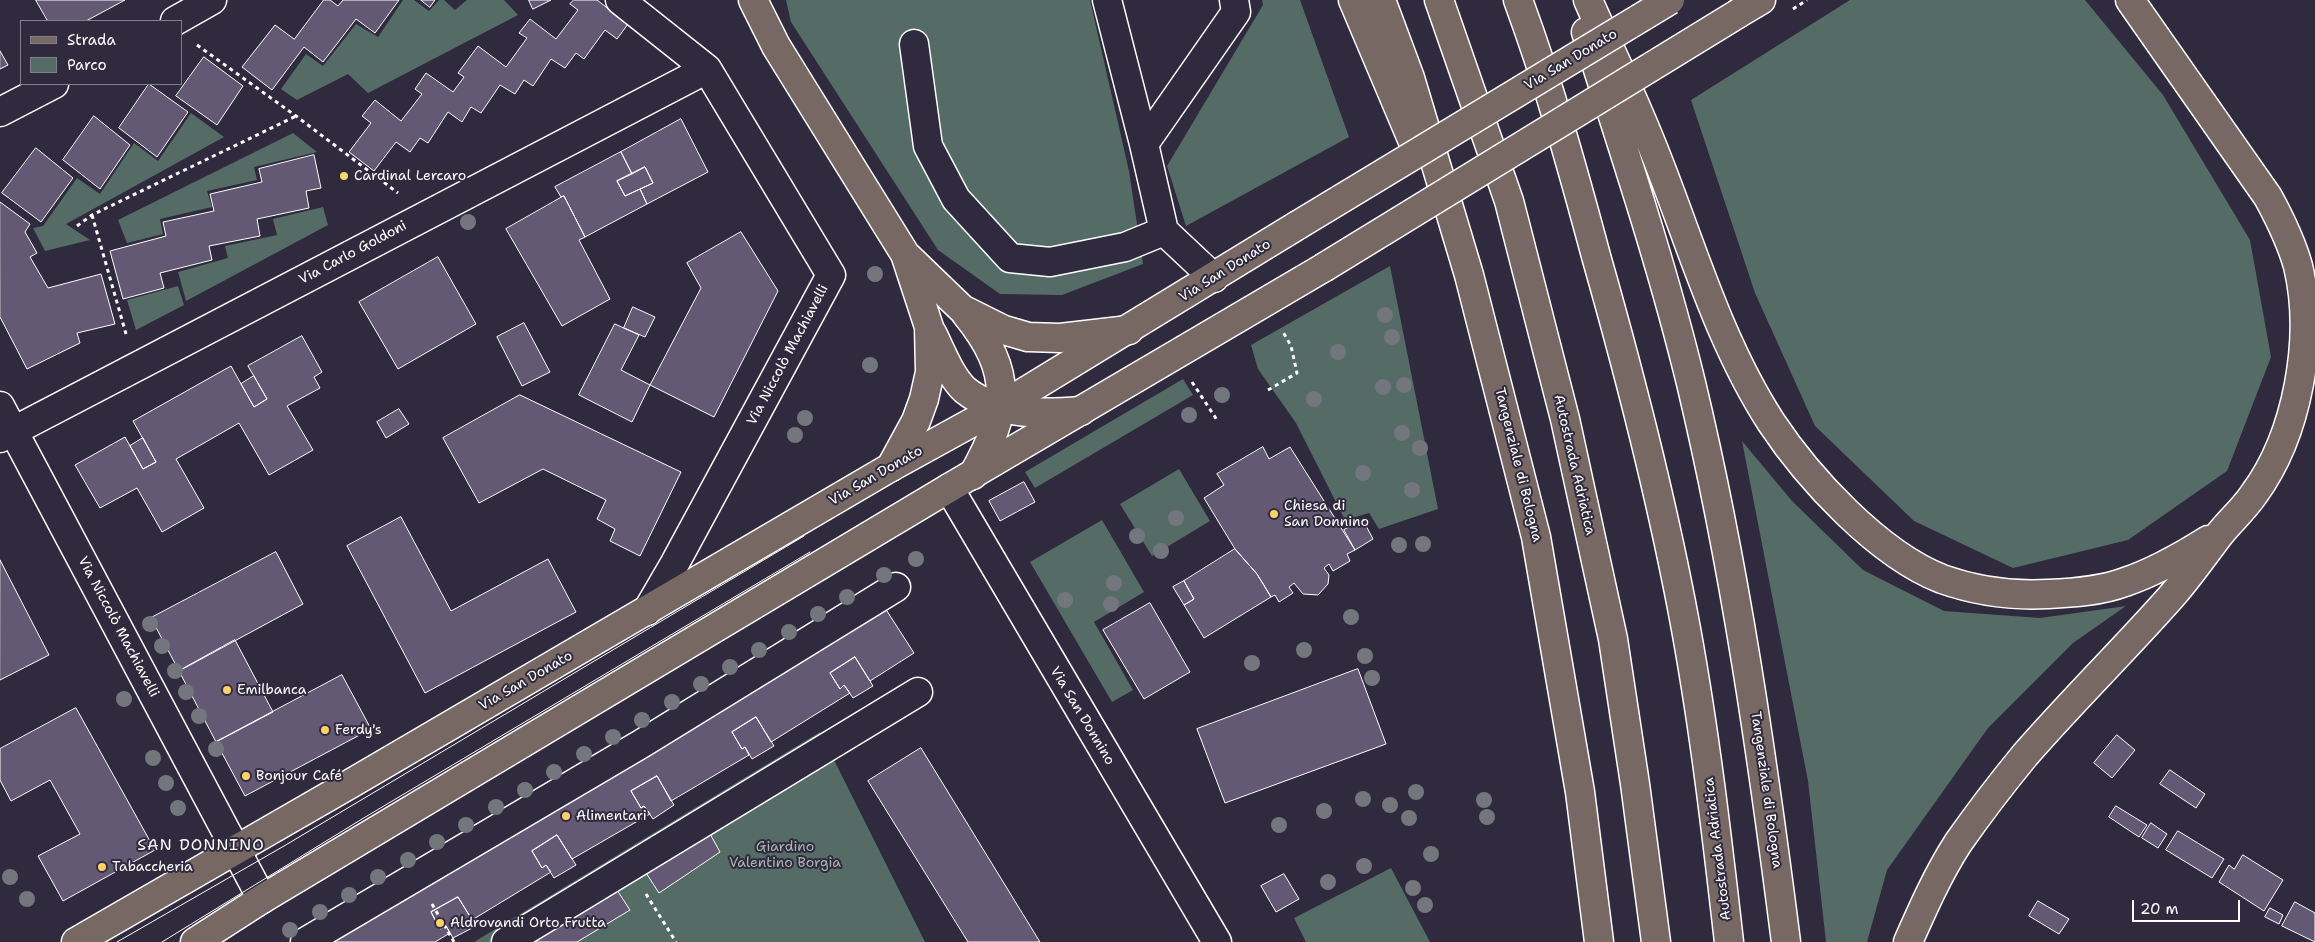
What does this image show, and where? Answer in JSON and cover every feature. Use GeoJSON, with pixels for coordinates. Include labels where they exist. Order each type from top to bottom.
{"type":"FeatureCollection","features":[{"type":"Feature","properties":{"kind":"main road"},"geometry":{"type":"LineString","coordinates":[[753,0],[776,46],[905,254],[929,327],[952,372],[964,389],[981,400],[1000,407],[1048,414],[1081,411]]}},
{"type":"Feature","properties":{"kind":"main road"},"geometry":{"type":"LineString","coordinates":[[1353,0],[1469,275]]}},
{"type":"Feature","properties":{"kind":"main road","name":"Tangenziale di Bologna"},"geometry":{"type":"LineString","coordinates":[[1381,0],[1410,78],[1469,275],[1536,537],[1580,792],[1598,942]]}},
{"type":"Feature","properties":{"kind":"main road","name":"Autostrada Adriatica"},"geometry":{"type":"LineString","coordinates":[[1439,0],[1509,202],[1564,419],[1613,640],[1656,942]]}},
{"type":"Feature","properties":{"kind":"main road","name":"Autostrada Adriatica"},"geometry":{"type":"LineString","coordinates":[[1518,0],[1536,49],[1570,160],[1636,397],[1687,637],[1712,787],[1729,942]]}},
{"type":"Feature","properties":{"kind":"main road","name":"Tangenziale di Bologna"},"geometry":{"type":"LineString","coordinates":[[1575,0],[1651,237],[1691,383],[1738,610],[1764,764],[1786,942]]}},
{"type":"Feature","properties":{"kind":"main road"},"geometry":{"type":"LineString","coordinates":[[1588,0],[1652,143],[1692,254],[1723,330],[1748,380],[1771,421],[1808,471],[1854,519],[1896,554],[1941,578],[1986,591],[2028,595],[2077,593],[2124,583],[2168,565],[2222,532]]}},
{"type":"Feature","properties":{"kind":"main road","name":"Via San Donato"},"geometry":{"type":"LineString","coordinates":[[76,942],[647,611],[891,467],[1000,407],[1670,0]]}},
{"type":"Feature","properties":{"kind":"main road"},"geometry":{"type":"LineString","coordinates":[[1908,942],[1931,890],[1957,844],[1991,798],[2059,716],[2172,597],[2222,532],[2255,494],[2280,448],[2297,405],[2307,352],[2306,309],[2299,268],[2286,232],[2268,197],[2130,0]]}},
{"type":"Feature","properties":{"kind":"main road"},"geometry":{"type":"LineString","coordinates":[[195,942],[949,488],[1323,268],[1750,6]]}},
{"type":"Feature","properties":{"kind":"main road"},"geometry":{"type":"LineString","coordinates":[[905,254],[962,309],[987,342],[998,368],[1001,382],[1000,407],[988,447],[973,475]]}},
{"type":"Feature","properties":{"kind":"main road"},"geometry":{"type":"LineString","coordinates":[[962,309],[1004,330],[1028,338],[1060,338],[1128,330]]}},
{"type":"Feature","properties":{"kind":"main road"},"geometry":{"type":"LineString","coordinates":[[891,467],[916,421],[924,399],[930,372],[929,327]]}},
{"type":"Feature","properties":{"kind":"street"},"geometry":{"type":"LineString","coordinates":[[182,30],[212,0]]}},
{"type":"Feature","properties":{"kind":"street","name":"Via Niccolò Machiavelli"},"geometry":{"type":"LineString","coordinates":[[620,0],[707,69],[831,275],[675,563],[647,611]]}},
{"type":"Feature","properties":{"kind":"street"},"geometry":{"type":"LineString","coordinates":[[1107,0],[1164,231],[1214,278]]}},
{"type":"Feature","properties":{"kind":"street"},"geometry":{"type":"LineString","coordinates":[[1144,144],[1236,12],[1234,0]]}},
{"type":"Feature","properties":{"kind":"street"},"geometry":{"type":"LineString","coordinates":[[914,44],[928,146],[956,199],[1010,258],[1050,262],[1125,247],[1164,231]]}},
{"type":"Feature","properties":{"kind":"street","name":"Via Carlo Goldoni"},"geometry":{"type":"LineString","coordinates":[[6,435],[707,69]]}},
{"type":"Feature","properties":{"kind":"street"},"geometry":{"type":"LineString","coordinates":[[0,112],[52,85]]}},
{"type":"Feature","properties":{"kind":"street","name":"Via Niccolò Machiavelli"},"geometry":{"type":"LineString","coordinates":[[0,406],[6,435],[262,900]]}},
{"type":"Feature","properties":{"kind":"street","name":"Via San Donnino"},"geometry":{"type":"LineString","coordinates":[[949,488],[1217,942]]}},
{"type":"Feature","properties":{"kind":"street"},"geometry":{"type":"LineString","coordinates":[[305,942],[632,749],[896,587]]}},
{"type":"Feature","properties":{"kind":"street"},"geometry":{"type":"LineString","coordinates":[[506,942],[918,692]]}},
{"type":"Feature","properties":{"kind":"path"},"geometry":{"type":"LineString","coordinates":[[182,30],[398,193]]}},
{"type":"Feature","properties":{"kind":"path"},"geometry":{"type":"LineString","coordinates":[[77,226],[92,215],[296,116]]}},
{"type":"Feature","properties":{"kind":"path"},"geometry":{"type":"LineString","coordinates":[[92,215],[128,340]]}},
{"type":"Feature","properties":{"kind":"path"},"geometry":{"type":"LineString","coordinates":[[1268,390],[1298,373],[1291,346],[1282,329]]}},
{"type":"Feature","properties":{"kind":"path"},"geometry":{"type":"LineString","coordinates":[[1190,378],[1217,420]]}},
{"type":"Feature","properties":{"kind":"path"},"geometry":{"type":"LineString","coordinates":[[416,877],[454,941]]}},
{"type":"Feature","properties":{"kind":"path"},"geometry":{"type":"LineString","coordinates":[[641,886],[676,942]]}},
{"type":"Feature","properties":{"kind":"green space"},"geometry":{"type":"Polygon","coordinates":[[[403,0],[414,0],[429,11],[439,0],[444,0],[455,10],[467,0],[504,0],[518,15],[368,93],[348,74],[297,100],[281,89],[306,54],[323,66],[356,24],[378,37],[403,0]]]}},
{"type":"Feature","properties":{"kind":"green space"},"geometry":{"type":"Polygon","coordinates":[[[786,0],[1090,0],[1129,171],[1143,264],[1062,295],[1000,294],[938,250],[791,22],[786,0]]]}},
{"type":"Feature","properties":{"kind":"green space"},"geometry":{"type":"Polygon","coordinates":[[[1262,0],[1300,0],[1349,137],[1186,226],[1167,166],[1263,5],[1262,0]]]}},
{"type":"Feature","properties":{"kind":"green space"},"geometry":{"type":"Polygon","coordinates":[[[1850,0],[2085,0],[2163,95],[2250,240],[2271,357],[2227,471],[2128,540],[2013,568],[1914,521],[1815,426],[1755,293],[1691,100],[1850,0]]]}},
{"type":"Feature","properties":{"kind":"green space"},"geometry":{"type":"Polygon","coordinates":[[[191,113],[224,137],[66,224],[90,240],[45,251],[33,228],[43,226],[77,178],[100,194],[134,143],[158,161],[191,113]]]}},
{"type":"Feature","properties":{"kind":"green space"},"geometry":{"type":"Polygon","coordinates":[[[293,133],[317,152],[254,167],[257,180],[207,191],[212,207],[160,219],[163,234],[127,243],[118,220],[293,133]]]}},
{"type":"Feature","properties":{"kind":"green space"},"geometry":{"type":"Polygon","coordinates":[[[323,207],[328,225],[186,301],[178,272],[228,258],[225,246],[277,235],[273,219],[323,207]]]}},
{"type":"Feature","properties":{"kind":"green space"},"geometry":{"type":"Polygon","coordinates":[[[1390,266],[1438,509],[1379,529],[1369,513],[1345,520],[1296,423],[1258,369],[1251,345],[1390,266]]]}},
{"type":"Feature","properties":{"kind":"green space"},"geometry":{"type":"Polygon","coordinates":[[[178,286],[184,305],[136,330],[127,300],[178,286]]]}},
{"type":"Feature","properties":{"kind":"green space"},"geometry":{"type":"Polygon","coordinates":[[[1183,379],[1193,395],[1035,488],[1025,472],[1183,379]]]}},
{"type":"Feature","properties":{"kind":"green space"},"geometry":{"type":"Polygon","coordinates":[[[1742,441],[1792,501],[1863,570],[1944,611],[2040,618],[2126,606],[2073,643],[1988,728],[1887,870],[1867,942],[1826,942],[1808,781],[1742,441]]]}},
{"type":"Feature","properties":{"kind":"green space"},"geometry":{"type":"Polygon","coordinates":[[[1179,469],[1210,521],[1152,556],[1120,504],[1179,469]]]}},
{"type":"Feature","properties":{"kind":"green space"},"geometry":{"type":"Polygon","coordinates":[[[1102,520],[1144,592],[1094,622],[1133,690],[1112,702],[1030,562],[1102,520]]]}},
{"type":"Feature","properties":{"kind":"green space","name":"Giardino Valentino Borgia"},"geometry":{"type":"Polygon","coordinates":[[[820,732],[925,942],[474,942],[820,732]]]}},
{"type":"Feature","properties":{"kind":"green space"},"geometry":{"type":"Polygon","coordinates":[[[1391,868],[1430,942],[1306,942],[1294,918],[1391,868]]]}},
{"type":"Feature","properties":{"kind":"building"},"geometry":{"type":"Polygon","coordinates":[[[36,0],[125,0],[88,20],[47,20],[36,0]]]}},
{"type":"Feature","properties":{"kind":"building"},"geometry":{"type":"Polygon","coordinates":[[[324,0],[330,0],[338,6],[343,0],[399,0],[375,33],[356,19],[323,62],[304,47],[272,90],[242,67],[275,25],[294,39],[324,0]]]}},
{"type":"Feature","properties":{"kind":"building"},"geometry":{"type":"Polygon","coordinates":[[[421,0],[435,0],[430,7],[421,0]]]}},
{"type":"Feature","properties":{"kind":"building"},"geometry":{"type":"Polygon","coordinates":[[[529,0],[551,0],[533,9],[529,0]]]}},
{"type":"Feature","properties":{"kind":"building"},"geometry":{"type":"Polygon","coordinates":[[[574,0],[597,0],[628,24],[617,39],[605,30],[584,59],[576,53],[565,68],[551,59],[533,86],[524,80],[515,94],[500,85],[481,113],[471,107],[462,122],[448,112],[428,143],[420,138],[410,152],[396,142],[374,171],[349,152],[371,123],[362,116],[375,100],[401,121],[422,94],[415,89],[426,73],[453,92],[464,77],[458,73],[478,46],[506,67],[527,38],[519,33],[530,19],[556,39],[578,10],[570,4],[574,0]]]}},
{"type":"Feature","properties":{"kind":"building"},"geometry":{"type":"Polygon","coordinates":[[[0,51],[8,65],[0,69],[0,51]]]}},
{"type":"Feature","properties":{"kind":"building"},"geometry":{"type":"Polygon","coordinates":[[[204,57],[243,86],[217,125],[176,96],[204,57]]]}},
{"type":"Feature","properties":{"kind":"building"},"geometry":{"type":"Polygon","coordinates":[[[148,85],[188,112],[157,157],[119,128],[148,85]]]}},
{"type":"Feature","properties":{"kind":"building"},"geometry":{"type":"Polygon","coordinates":[[[94,116],[130,145],[100,189],[63,160],[94,116]]]}},
{"type":"Feature","properties":{"kind":"building"},"geometry":{"type":"Polygon","coordinates":[[[681,119],[708,172],[647,204],[640,189],[653,183],[645,167],[632,174],[621,152],[681,119]]]}},
{"type":"Feature","properties":{"kind":"building"},"geometry":{"type":"Polygon","coordinates":[[[36,148],[73,178],[41,222],[2,193],[36,148]]]}},
{"type":"Feature","properties":{"kind":"building"},"geometry":{"type":"Polygon","coordinates":[[[621,152],[632,174],[617,181],[625,196],[640,189],[647,204],[585,237],[564,196],[561,197],[555,187],[621,152]]]}},
{"type":"Feature","properties":{"kind":"building"},"geometry":{"type":"Polygon","coordinates":[[[314,155],[321,188],[306,191],[309,208],[257,219],[260,236],[209,246],[212,260],[160,273],[164,288],[123,299],[110,251],[166,236],[163,222],[214,211],[210,194],[262,182],[259,169],[314,155]]]}},
{"type":"Feature","properties":{"kind":"building"},"geometry":{"type":"Polygon","coordinates":[[[645,167],[653,183],[625,196],[617,181],[645,167]]]}},
{"type":"Feature","properties":{"kind":"building"},"geometry":{"type":"Polygon","coordinates":[[[564,196],[585,237],[579,240],[610,299],[562,326],[506,229],[564,196]]]}},
{"type":"Feature","properties":{"kind":"building"},"geometry":{"type":"Polygon","coordinates":[[[0,202],[30,224],[25,232],[37,253],[30,257],[48,288],[101,274],[115,324],[77,333],[80,343],[27,369],[0,317],[0,202]]]}},
{"type":"Feature","properties":{"kind":"building"},"geometry":{"type":"Polygon","coordinates":[[[741,232],[778,291],[714,417],[650,385],[701,288],[687,263],[741,232]]]}},
{"type":"Feature","properties":{"kind":"building"},"geometry":{"type":"Polygon","coordinates":[[[438,257],[476,324],[398,369],[359,302],[438,257]]]}},
{"type":"Feature","properties":{"kind":"building"},"geometry":{"type":"Polygon","coordinates":[[[633,307],[655,317],[645,337],[624,328],[633,307]]]}},
{"type":"Feature","properties":{"kind":"building"},"geometry":{"type":"Polygon","coordinates":[[[524,323],[550,372],[522,386],[497,337],[524,323]]]}},
{"type":"Feature","properties":{"kind":"building"},"geometry":{"type":"Polygon","coordinates":[[[615,324],[639,335],[621,370],[650,385],[632,422],[579,395],[615,324]]]}},
{"type":"Feature","properties":{"kind":"building"},"geometry":{"type":"Polygon","coordinates":[[[302,336],[322,372],[314,377],[320,388],[287,406],[313,450],[269,475],[239,423],[176,459],[204,508],[162,532],[137,488],[100,508],[75,465],[125,437],[143,469],[156,462],[133,421],[231,366],[254,407],[267,399],[248,366],[302,336]]]}},
{"type":"Feature","properties":{"kind":"building"},"geometry":{"type":"Polygon","coordinates":[[[254,376],[267,399],[254,407],[241,384],[254,376]]]}},
{"type":"Feature","properties":{"kind":"building"},"geometry":{"type":"Polygon","coordinates":[[[520,395],[681,472],[640,556],[610,541],[615,529],[597,519],[606,500],[543,469],[479,503],[443,438],[520,395]]]}},
{"type":"Feature","properties":{"kind":"building"},"geometry":{"type":"Polygon","coordinates":[[[399,409],[409,424],[386,438],[377,422],[399,409]]]}},
{"type":"Feature","properties":{"kind":"building"},"geometry":{"type":"Polygon","coordinates":[[[143,438],[156,462],[143,469],[130,446],[143,438]]]}},
{"type":"Feature","properties":{"kind":"building","name":"Chiesa di San Donnino"},"geometry":{"type":"Polygon","coordinates":[[[1263,447],[1269,459],[1290,447],[1355,550],[1347,554],[1350,561],[1333,571],[1329,564],[1324,568],[1329,575],[1328,584],[1318,595],[1303,594],[1294,583],[1289,587],[1293,593],[1279,602],[1275,595],[1271,597],[1257,574],[1235,549],[1204,498],[1224,485],[1217,474],[1263,447]]]}},
{"type":"Feature","properties":{"kind":"building"},"geometry":{"type":"Polygon","coordinates":[[[1024,482],[1035,502],[1000,521],[989,501],[1024,482]]]}},
{"type":"Feature","properties":{"kind":"building"},"geometry":{"type":"Polygon","coordinates":[[[401,517],[451,611],[548,559],[576,612],[425,693],[347,546],[401,517]]]}},
{"type":"Feature","properties":{"kind":"building"},"geometry":{"type":"Polygon","coordinates":[[[1363,520],[1373,539],[1355,550],[1344,530],[1363,520]]]}},
{"type":"Feature","properties":{"kind":"building"},"geometry":{"type":"Polygon","coordinates":[[[1235,549],[1257,574],[1271,597],[1204,638],[1184,605],[1194,599],[1184,581],[1235,549]]]}},
{"type":"Feature","properties":{"kind":"building"},"geometry":{"type":"Polygon","coordinates":[[[276,552],[303,604],[179,671],[151,618],[276,552]]]}},
{"type":"Feature","properties":{"kind":"building"},"geometry":{"type":"Polygon","coordinates":[[[0,560],[49,655],[0,680],[0,560]]]}},
{"type":"Feature","properties":{"kind":"building"},"geometry":{"type":"Polygon","coordinates":[[[1184,581],[1194,599],[1184,605],[1173,587],[1184,581]]]}},
{"type":"Feature","properties":{"kind":"building"},"geometry":{"type":"Polygon","coordinates":[[[1150,603],[1190,672],[1144,699],[1103,630],[1150,603]]]}},
{"type":"Feature","properties":{"kind":"building"},"geometry":{"type":"Polygon","coordinates":[[[885,608],[914,653],[870,681],[855,657],[830,673],[840,689],[844,685],[850,693],[771,742],[756,717],[732,732],[742,749],[745,747],[749,755],[671,801],[657,776],[631,791],[641,808],[644,806],[650,814],[572,859],[557,835],[532,851],[542,868],[546,865],[551,872],[472,920],[458,897],[431,912],[440,929],[446,926],[450,933],[435,942],[328,942],[885,608]]]}},
{"type":"Feature","properties":{"kind":"building"},"geometry":{"type":"Polygon","coordinates":[[[235,640],[273,712],[216,742],[179,671],[235,640]]]}},
{"type":"Feature","properties":{"kind":"building"},"geometry":{"type":"Polygon","coordinates":[[[855,657],[873,686],[853,698],[844,685],[840,689],[830,673],[855,657]]]}},
{"type":"Feature","properties":{"kind":"building"},"geometry":{"type":"Polygon","coordinates":[[[1358,669],[1386,744],[1225,803],[1197,729],[1358,669]]]}},
{"type":"Feature","properties":{"kind":"building"},"geometry":{"type":"Polygon","coordinates":[[[342,675],[371,729],[245,796],[216,742],[342,675]]]}},
{"type":"Feature","properties":{"kind":"building"},"geometry":{"type":"Polygon","coordinates":[[[76,708],[155,850],[63,901],[38,856],[80,834],[50,780],[11,801],[0,780],[0,749],[76,708]]]}},
{"type":"Feature","properties":{"kind":"building"},"geometry":{"type":"Polygon","coordinates":[[[756,717],[774,746],[752,759],[745,747],[742,749],[732,732],[756,717]]]}},
{"type":"Feature","properties":{"kind":"building"},"geometry":{"type":"Polygon","coordinates":[[[2117,735],[2135,750],[2112,778],[2094,763],[2117,735]]]}},
{"type":"Feature","properties":{"kind":"building"},"geometry":{"type":"Polygon","coordinates":[[[921,748],[1040,942],[968,942],[868,781],[921,748]]]}},
{"type":"Feature","properties":{"kind":"building"},"geometry":{"type":"Polygon","coordinates":[[[2170,770],[2205,794],[2196,808],[2160,784],[2170,770]]]}},
{"type":"Feature","properties":{"kind":"building"},"geometry":{"type":"Polygon","coordinates":[[[657,776],[674,805],[653,819],[644,806],[641,808],[631,791],[657,776]]]}},
{"type":"Feature","properties":{"kind":"building"},"geometry":{"type":"Polygon","coordinates":[[[2116,806],[2147,825],[2139,837],[2109,817],[2116,806]]]}},
{"type":"Feature","properties":{"kind":"building"},"geometry":{"type":"Polygon","coordinates":[[[704,823],[720,852],[659,893],[639,862],[704,823]]]}},
{"type":"Feature","properties":{"kind":"building"},"geometry":{"type":"Polygon","coordinates":[[[2151,823],[2167,834],[2158,848],[2142,838],[2151,823]]]}},
{"type":"Feature","properties":{"kind":"building"},"geometry":{"type":"Polygon","coordinates":[[[2178,831],[2224,859],[2212,878],[2166,850],[2178,831]]]}},
{"type":"Feature","properties":{"kind":"building"},"geometry":{"type":"Polygon","coordinates":[[[557,835],[576,865],[554,878],[546,865],[542,868],[532,851],[557,835]]]}},
{"type":"Feature","properties":{"kind":"building"},"geometry":{"type":"Polygon","coordinates":[[[2243,855],[2283,880],[2264,911],[2219,882],[2229,865],[2234,869],[2243,855]]]}},
{"type":"Feature","properties":{"kind":"building"},"geometry":{"type":"Polygon","coordinates":[[[1284,874],[1299,899],[1276,912],[1261,886],[1284,874]]]}},
{"type":"Feature","properties":{"kind":"building"},"geometry":{"type":"Polygon","coordinates":[[[615,887],[630,910],[577,942],[506,942],[615,887]]]}},
{"type":"Feature","properties":{"kind":"building"},"geometry":{"type":"Polygon","coordinates":[[[458,897],[476,926],[453,938],[446,926],[440,929],[431,912],[458,897]]]}},
{"type":"Feature","properties":{"kind":"building"},"geometry":{"type":"Polygon","coordinates":[[[2038,901],[2069,919],[2059,934],[2029,916],[2038,901]]]}},
{"type":"Feature","properties":{"kind":"building"},"geometry":{"type":"Polygon","coordinates":[[[2295,902],[2315,913],[2315,942],[2282,926],[2295,902]]]}},
{"type":"Feature","properties":{"kind":"building"},"geometry":{"type":"Polygon","coordinates":[[[2270,908],[2283,915],[2279,924],[2265,917],[2270,908]]]}},
{"type":"Feature","properties":{"kind":"tram line"},"geometry":{"type":"LineString","coordinates":[[117,942],[284,846],[804,536]]}},
{"type":"Feature","properties":{"kind":"tram line"},"geometry":{"type":"LineString","coordinates":[[162,942],[362,819],[810,552]]}},
{"type":"Feature","properties":{"kind":"place","name":"Cardinal Lercaro"},"geometry":{"type":"Point","coordinates":[344,176]}},
{"type":"Feature","properties":{"kind":"place","name":"Chiesa di San Donnino"},"geometry":{"type":"Point","coordinates":[1274,514]}},
{"type":"Feature","properties":{"kind":"place","name":"Emilbanca"},"geometry":{"type":"Point","coordinates":[227,690]}},
{"type":"Feature","properties":{"kind":"place","name":"Ferdy's"},"geometry":{"type":"Point","coordinates":[325,730]}},
{"type":"Feature","properties":{"kind":"place","name":"Bonjour Café"},"geometry":{"type":"Point","coordinates":[246,776]}},
{"type":"Feature","properties":{"kind":"place","name":"Alimentari"},"geometry":{"type":"Point","coordinates":[566,816]}},
{"type":"Feature","properties":{"kind":"place","name":"Tabaccheria"},"geometry":{"type":"Point","coordinates":[102,867]}},
{"type":"Feature","properties":{"kind":"place","name":"Aldrovandi Orto Frutta"},"geometry":{"type":"Point","coordinates":[440,923]}},
{"type":"Feature","properties":{"kind":"district","name":"SAN DONNINO"},"geometry":{"type":"Point","coordinates":[201,846]}}]}
